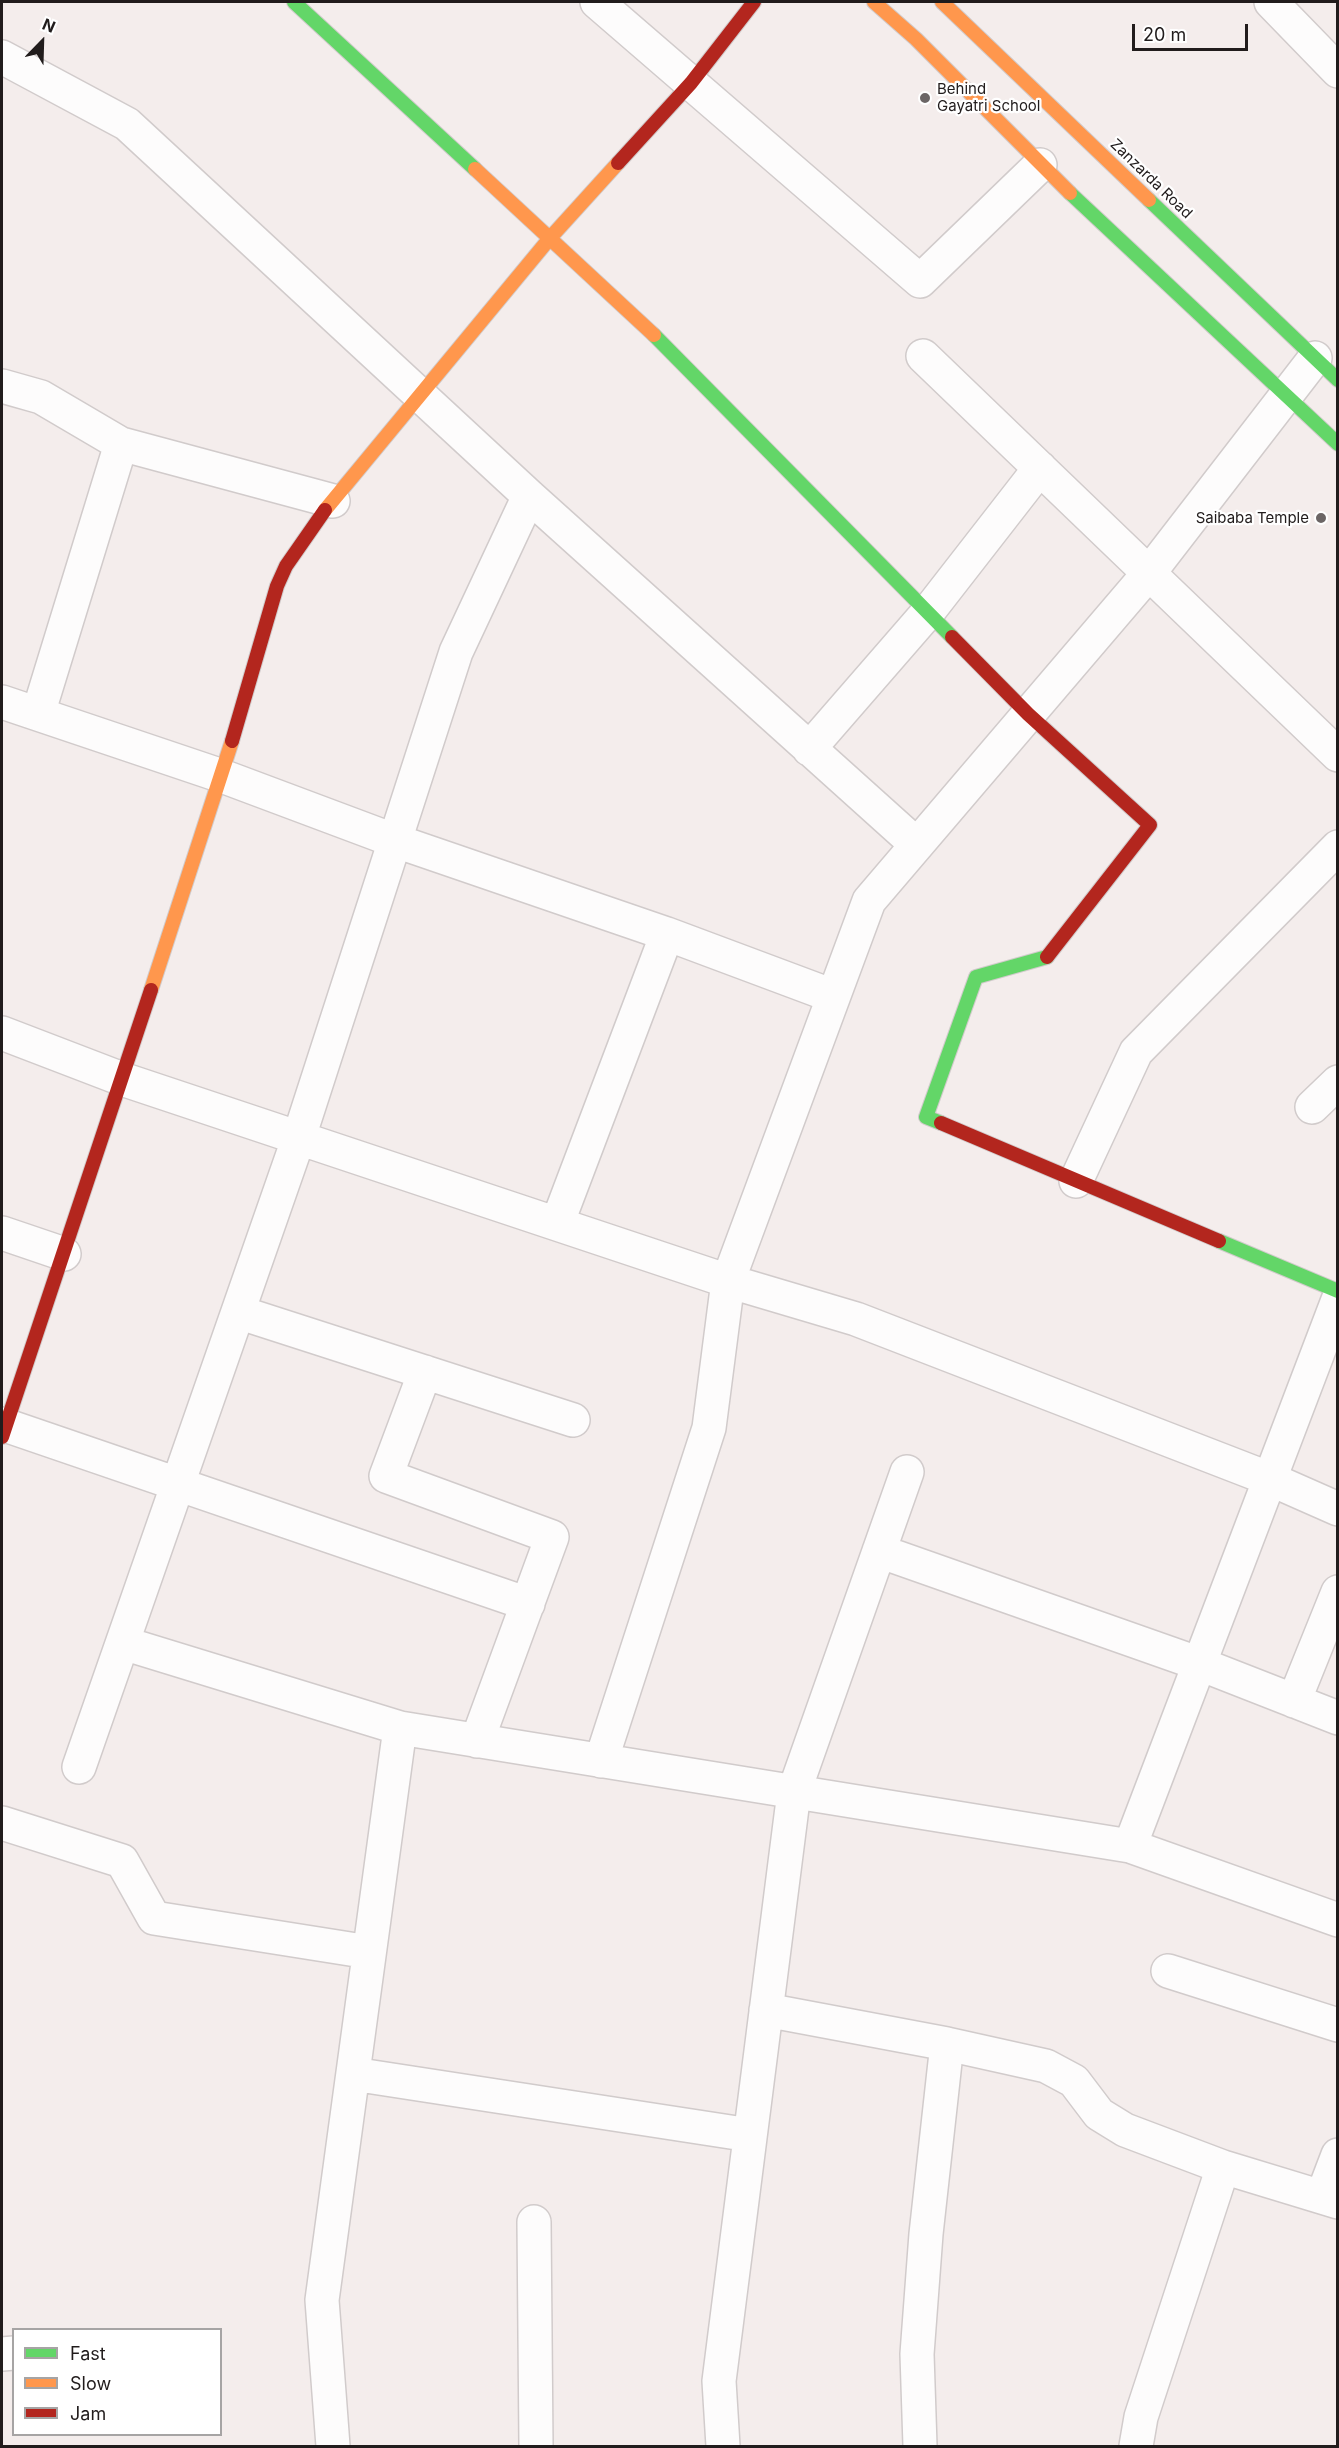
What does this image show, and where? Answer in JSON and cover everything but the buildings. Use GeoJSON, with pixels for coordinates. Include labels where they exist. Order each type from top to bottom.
{"type":"FeatureCollection","features":[{"type":"Feature","properties":{"kind":"street"},"geometry":{"type":"LineString","coordinates":[[294,2],[664,344],[1028,714],[1150,825],[1046,958],[976,977],[926,1117],[1338,1292]]}},
{"type":"Feature","properties":{"kind":"street"},"geometry":{"type":"LineString","coordinates":[[597,2],[920,281],[1040,165]]}},
{"type":"Feature","properties":{"kind":"street"},"geometry":{"type":"LineString","coordinates":[[528,1604],[3,1429],[64,1254],[222,776],[277,586],[298,546],[550,238],[691,83],[754,2]]}},
{"type":"Feature","properties":{"kind":"street"},"geometry":{"type":"LineString","coordinates":[[874,2],[916,39],[1040,165],[1338,444]]}},
{"type":"Feature","properties":{"kind":"street"},"geometry":{"type":"LineString","coordinates":[[1271,2],[1338,71]]}},
{"type":"Feature","properties":{"kind":"street","name":"Zanzarda Road"},"geometry":{"type":"LineString","coordinates":[[947,3],[1326,369]]}},
{"type":"Feature","properties":{"kind":"street"},"geometry":{"type":"LineString","coordinates":[[2,57],[127,124],[529,496],[917,845]]}},
{"type":"Feature","properties":{"kind":"street"},"geometry":{"type":"LineString","coordinates":[[923,356],[1338,755]]}},
{"type":"Feature","properties":{"kind":"street"},"geometry":{"type":"LineString","coordinates":[[602,1761],[709,1428],[728,1281],[869,901],[1149,573],[1287,394],[1326,369]]}},
{"type":"Feature","properties":{"kind":"street"},"geometry":{"type":"LineString","coordinates":[[2,386],[41,397],[120,444],[333,501]]}},
{"type":"Feature","properties":{"kind":"street"},"geometry":{"type":"LineString","coordinates":[[38,714],[120,444]]}},
{"type":"Feature","properties":{"kind":"street"},"geometry":{"type":"LineString","coordinates":[[809,748],[928,612],[1040,468]]}},
{"type":"Feature","properties":{"kind":"street"},"geometry":{"type":"LineString","coordinates":[[79,1767],[299,1137],[393,840],[456,652],[529,496]]}},
{"type":"Feature","properties":{"kind":"street"},"geometry":{"type":"LineString","coordinates":[[2,702],[222,776],[393,840],[667,934],[833,996]]}},
{"type":"Feature","properties":{"kind":"street"},"geometry":{"type":"LineString","coordinates":[[1076,1181],[1136,1052],[1338,847]]}},
{"type":"Feature","properties":{"kind":"street"},"geometry":{"type":"LineString","coordinates":[[557,1224],[667,934]]}},
{"type":"Feature","properties":{"kind":"street"},"geometry":{"type":"LineString","coordinates":[[2,1033],[122,1079],[728,1281],[856,1319],[1269,1479],[1338,1509]]}},
{"type":"Feature","properties":{"kind":"street"},"geometry":{"type":"LineString","coordinates":[[1312,1107],[1338,1082]]}},
{"type":"Feature","properties":{"kind":"street"},"geometry":{"type":"LineString","coordinates":[[2,1233],[64,1254]]}},
{"type":"Feature","properties":{"kind":"street"},"geometry":{"type":"LineString","coordinates":[[1130,1846],[1338,1300]]}},
{"type":"Feature","properties":{"kind":"street"},"geometry":{"type":"LineString","coordinates":[[238,1312],[573,1420]]}},
{"type":"Feature","properties":{"kind":"street"},"geometry":{"type":"LineString","coordinates":[[425,1372],[386,1476],[552,1537],[477,1741]]}},
{"type":"Feature","properties":{"kind":"street"},"geometry":{"type":"LineString","coordinates":[[723,2446],[719,2381],[794,1792],[907,1472]]}},
{"type":"Feature","properties":{"kind":"street"},"geometry":{"type":"LineString","coordinates":[[879,1551],[1200,1664],[1338,1718]]}},
{"type":"Feature","properties":{"kind":"street"},"geometry":{"type":"LineString","coordinates":[[1294,1701],[1338,1592]]}},
{"type":"Feature","properties":{"kind":"street"},"geometry":{"type":"LineString","coordinates":[[123,1643],[400,1728],[1130,1846],[1338,1920]]}},
{"type":"Feature","properties":{"kind":"street"},"geometry":{"type":"LineString","coordinates":[[333,2446],[322,2300],[400,1728]]}},
{"type":"Feature","properties":{"kind":"street"},"geometry":{"type":"LineString","coordinates":[[2,1823],[122,1861],[154,1918],[369,1952]]}},
{"type":"Feature","properties":{"kind":"street"},"geometry":{"type":"LineString","coordinates":[[1168,1971],[1338,2025]]}},
{"type":"Feature","properties":{"kind":"street"},"geometry":{"type":"LineString","coordinates":[[766,2010],[947,2044],[1046,2066],[1074,2081],[1089,2102],[1112,2124],[1224,2167],[1330,2200],[1338,2155]]}},
{"type":"Feature","properties":{"kind":"street"},"geometry":{"type":"LineString","coordinates":[[920,2446],[917,2354],[926,2234],[947,2044]]}},
{"type":"Feature","properties":{"kind":"street"},"geometry":{"type":"LineString","coordinates":[[353,2074],[750,2135]]}},
{"type":"Feature","properties":{"kind":"street"},"geometry":{"type":"LineString","coordinates":[[1136,2446],[1141,2417],[1224,2167]]}},
{"type":"Feature","properties":{"kind":"street"},"geometry":{"type":"LineString","coordinates":[[534,2222],[536,2446]]}},
{"type":"Feature","properties":{"kind":"traffic: fast"},"geometry":{"type":"LineString","coordinates":[[294,2],[475,169]]}},
{"type":"Feature","properties":{"kind":"traffic: fast"},"geometry":{"type":"LineString","coordinates":[[1070,193],[1338,444]]}},
{"type":"Feature","properties":{"kind":"traffic: fast"},"geometry":{"type":"LineString","coordinates":[[1149,200],[1338,380]]}},
{"type":"Feature","properties":{"kind":"traffic: fast"},"geometry":{"type":"LineString","coordinates":[[654,335],[952,637]]}},
{"type":"Feature","properties":{"kind":"traffic: fast"},"geometry":{"type":"LineString","coordinates":[[941,1123],[926,1117],[976,977],[1047,957]]}},
{"type":"Feature","properties":{"kind":"traffic: fast"},"geometry":{"type":"LineString","coordinates":[[1219,1241],[1338,1291]]}},
{"type":"Feature","properties":{"kind":"traffic: slow"},"geometry":{"type":"LineString","coordinates":[[874,2],[916,39],[1070,193]]}},
{"type":"Feature","properties":{"kind":"traffic: slow"},"geometry":{"type":"LineString","coordinates":[[942,2],[1149,200]]}},
{"type":"Feature","properties":{"kind":"traffic: slow"},"geometry":{"type":"LineString","coordinates":[[325,510],[550,238],[618,163]]}},
{"type":"Feature","properties":{"kind":"traffic: slow"},"geometry":{"type":"LineString","coordinates":[[475,169],[654,335]]}},
{"type":"Feature","properties":{"kind":"traffic: slow"},"geometry":{"type":"LineString","coordinates":[[151,990],[232,741]]}},
{"type":"Feature","properties":{"kind":"traffic: jam"},"geometry":{"type":"LineString","coordinates":[[618,163],[691,83],[754,2]]}},
{"type":"Feature","properties":{"kind":"traffic: jam"},"geometry":{"type":"LineString","coordinates":[[232,741],[277,586],[286,566],[325,510]]}},
{"type":"Feature","properties":{"kind":"traffic: jam"},"geometry":{"type":"LineString","coordinates":[[952,637],[1028,714],[1150,825],[1047,957]]}},
{"type":"Feature","properties":{"kind":"traffic: jam"},"geometry":{"type":"LineString","coordinates":[[2,1437],[151,990]]}},
{"type":"Feature","properties":{"kind":"traffic: jam"},"geometry":{"type":"LineString","coordinates":[[941,1123],[1219,1241]]}},
{"type":"Feature","properties":{"kind":"place","name":"Behind Gayatri School"},"geometry":{"type":"Point","coordinates":[925,98]}},
{"type":"Feature","properties":{"kind":"place","name":"Saibaba Temple"},"geometry":{"type":"Point","coordinates":[1321,518]}}]}
